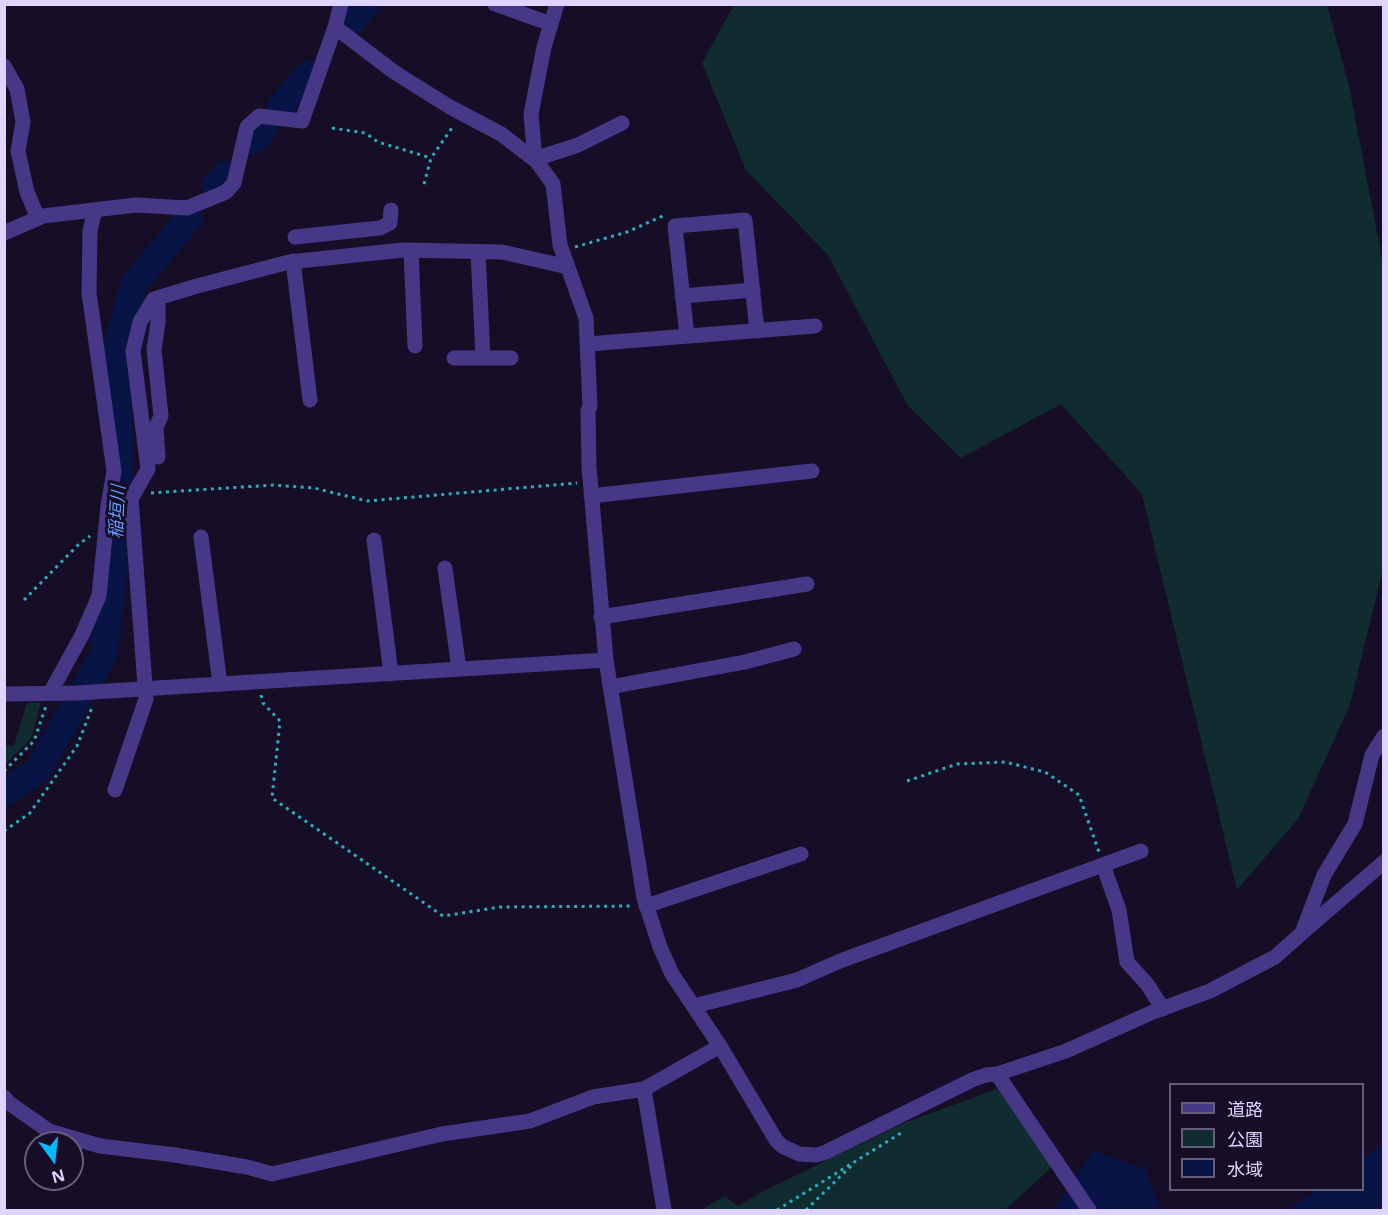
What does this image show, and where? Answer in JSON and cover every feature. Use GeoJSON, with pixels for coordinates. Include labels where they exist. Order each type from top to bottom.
{"type":"FeatureCollection","features":[{"type":"Feature","properties":{"kind":"street"},"geometry":{"type":"LineString","coordinates":[[4,233],[38,218],[95,210],[136,205],[188,208],[226,192],[234,183],[247,127],[259,116],[302,121],[342,4]]}},
{"type":"Feature","properties":{"kind":"street"},"geometry":{"type":"LineString","coordinates":[[495,4],[551,24]]}},
{"type":"Feature","properties":{"kind":"street"},"geometry":{"type":"LineString","coordinates":[[538,162],[531,114],[544,47],[557,4]]}},
{"type":"Feature","properties":{"kind":"street"},"geometry":{"type":"LineString","coordinates":[[335,27],[394,72],[462,114],[501,134],[538,162],[553,184],[562,250],[586,318],[591,489],[601,617],[610,687],[646,906],[672,974],[720,1046],[776,1140],[799,1154],[817,1155],[826,1152],[974,1079],[997,1074],[1066,1051],[1210,992],[1275,957],[1383,862]]}},
{"type":"Feature","properties":{"kind":"street"},"geometry":{"type":"LineString","coordinates":[[4,66],[17,89],[23,122],[18,151],[27,192],[38,218]]}},
{"type":"Feature","properties":{"kind":"street"},"geometry":{"type":"LineString","coordinates":[[538,162],[578,146],[622,123]]}},
{"type":"Feature","properties":{"kind":"street"},"geometry":{"type":"LineString","coordinates":[[50,693],[82,634],[99,596],[114,471],[89,293],[90,231],[95,210]]}},
{"type":"Feature","properties":{"kind":"street"},"geometry":{"type":"LineString","coordinates":[[295,237],[380,228],[390,223],[391,210]]}},
{"type":"Feature","properties":{"kind":"street"},"geometry":{"type":"LineString","coordinates":[[687,336],[675,226],[746,220],[757,331]]}},
{"type":"Feature","properties":{"kind":"street"},"geometry":{"type":"LineString","coordinates":[[372,228],[377,253]]}},
{"type":"Feature","properties":{"kind":"street"},"geometry":{"type":"LineString","coordinates":[[115,790],[146,699],[131,499],[148,469],[133,351],[140,322],[154,299],[294,261],[411,250],[502,252],[568,267]]}},
{"type":"Feature","properties":{"kind":"street"},"geometry":{"type":"LineString","coordinates":[[411,250],[415,346]]}},
{"type":"Feature","properties":{"kind":"street"},"geometry":{"type":"LineString","coordinates":[[478,252],[483,357]]}},
{"type":"Feature","properties":{"kind":"street"},"geometry":{"type":"LineString","coordinates":[[294,261],[310,400]]}},
{"type":"Feature","properties":{"kind":"street"},"geometry":{"type":"LineString","coordinates":[[682,296],[753,290]]}},
{"type":"Feature","properties":{"kind":"street"},"geometry":{"type":"LineString","coordinates":[[158,298],[158,322],[154,349],[161,416],[156,427],[158,457]]}},
{"type":"Feature","properties":{"kind":"street"},"geometry":{"type":"LineString","coordinates":[[588,344],[815,326]]}},
{"type":"Feature","properties":{"kind":"street"},"geometry":{"type":"LineString","coordinates":[[454,358],[511,358]]}},
{"type":"Feature","properties":{"kind":"street"},"geometry":{"type":"LineString","coordinates":[[591,489],[812,471]]}},
{"type":"Feature","properties":{"kind":"street"},"geometry":{"type":"LineString","coordinates":[[201,537],[220,684]]}},
{"type":"Feature","properties":{"kind":"street"},"geometry":{"type":"LineString","coordinates":[[374,540],[390,674]]}},
{"type":"Feature","properties":{"kind":"street"},"geometry":{"type":"LineString","coordinates":[[446,568],[459,669]]}},
{"type":"Feature","properties":{"kind":"street"},"geometry":{"type":"LineString","coordinates":[[601,617],[807,584]]}},
{"type":"Feature","properties":{"kind":"street"},"geometry":{"type":"LineString","coordinates":[[610,687],[745,662],[794,649]]}},
{"type":"Feature","properties":{"kind":"street"},"geometry":{"type":"LineString","coordinates":[[4,694],[98,692],[606,660]]}},
{"type":"Feature","properties":{"kind":"street"},"geometry":{"type":"LineString","coordinates":[[1302,933],[1323,875],[1355,824],[1372,755],[1383,736]]}},
{"type":"Feature","properties":{"kind":"street"},"geometry":{"type":"LineString","coordinates":[[694,1006],[797,980],[840,961],[1141,851]]}},
{"type":"Feature","properties":{"kind":"street"},"geometry":{"type":"LineString","coordinates":[[646,906],[801,854]]}},
{"type":"Feature","properties":{"kind":"street"},"geometry":{"type":"LineString","coordinates":[[1103,865],[1119,910],[1127,962],[1147,984],[1164,1009]]}},
{"type":"Feature","properties":{"kind":"street"},"geometry":{"type":"LineString","coordinates":[[4,1097],[49,1131],[100,1146],[175,1155],[247,1167],[272,1174],[442,1134],[530,1121],[593,1097],[644,1089],[720,1046]]}},
{"type":"Feature","properties":{"kind":"street"},"geometry":{"type":"LineString","coordinates":[[997,1074],[1089,1210]]}},
{"type":"Feature","properties":{"kind":"street"},"geometry":{"type":"LineString","coordinates":[[644,1089],[662,1210]]}},
{"type":"Feature","properties":{"kind":"path"},"geometry":{"type":"LineString","coordinates":[[424,184],[431,158],[462,114]]}},
{"type":"Feature","properties":{"kind":"path"},"geometry":{"type":"LineString","coordinates":[[332,128],[365,133],[378,141],[431,158]]}},
{"type":"Feature","properties":{"kind":"path"},"geometry":{"type":"LineString","coordinates":[[562,250],[627,232],[668,213]]}},
{"type":"Feature","properties":{"kind":"path"},"geometry":{"type":"LineString","coordinates":[[134,494],[273,485],[314,488],[367,501],[591,489]]}},
{"type":"Feature","properties":{"kind":"path"},"geometry":{"type":"LineString","coordinates":[[24,600],[78,544],[106,524]]}},
{"type":"Feature","properties":{"kind":"path"},"geometry":{"type":"LineString","coordinates":[[259,682],[263,703],[280,721],[272,798],[443,916],[501,907],[646,906]]}},
{"type":"Feature","properties":{"kind":"path"},"geometry":{"type":"LineString","coordinates":[[4,831],[30,813],[77,746],[98,692]]}},
{"type":"Feature","properties":{"kind":"path"},"geometry":{"type":"LineString","coordinates":[[4,771],[34,741],[50,693]]}},
{"type":"Feature","properties":{"kind":"path"},"geometry":{"type":"LineString","coordinates":[[907,782],[957,764],[1005,762],[1045,772],[1079,795],[1103,865]]}},
{"type":"Feature","properties":{"kind":"path"},"geometry":{"type":"LineString","coordinates":[[777,1210],[904,1131]]}},
{"type":"Feature","properties":{"kind":"path"},"geometry":{"type":"LineString","coordinates":[[806,1210],[856,1161]]}},
{"type":"Feature","properties":{"kind":"green space"},"geometry":{"type":"Polygon","coordinates":[[[734,5],[1327,5],[1349,86],[1383,264],[1383,569],[1350,705],[1298,819],[1237,890],[1142,494],[1061,404],[961,458],[908,406],[828,255],[746,170],[702,63],[734,5]]]}},
{"type":"Feature","properties":{"kind":"green space"},"geometry":{"type":"Polygon","coordinates":[[[41,702],[31,739],[5,764],[5,745],[14,746],[27,703],[41,702]]]}},
{"type":"Feature","properties":{"kind":"green space"},"geometry":{"type":"Polygon","coordinates":[[[1000,1088],[1052,1167],[1005,1210],[701,1210],[725,1196],[738,1206],[901,1124],[1000,1088]]]}},
{"type":"Feature","properties":{"kind":"water"},"geometry":{"type":"Polygon","coordinates":[[[1383,1144],[1383,1210],[1287,1210],[1316,1191],[1364,1191],[1364,1157],[1383,1144]]]}},
{"type":"Feature","properties":{"kind":"water"},"geometry":{"type":"Polygon","coordinates":[[[1093,1151],[1145,1169],[1161,1210],[1053,1210],[1093,1151]]]}},
{"type":"Feature","properties":{"kind":"waterway","name":"稲垣川"},"geometry":{"type":"LineString","coordinates":[[351,23],[366,4]]}},
{"type":"Feature","properties":{"kind":"waterway","name":"稲垣川"},"geometry":{"type":"LineString","coordinates":[[281,107],[308,74]]}},
{"type":"Feature","properties":{"kind":"waterway","name":"稲垣川"},"geometry":{"type":"LineString","coordinates":[[253,141],[264,128]]}},
{"type":"Feature","properties":{"kind":"waterway","name":"稲垣川"},"geometry":{"type":"LineString","coordinates":[[216,185],[226,174]]}},
{"type":"Feature","properties":{"kind":"waterway","name":"稲垣川"},"geometry":{"type":"LineString","coordinates":[[4,793],[37,771],[104,654],[121,508],[117,348],[134,284],[189,218]]}}]}
